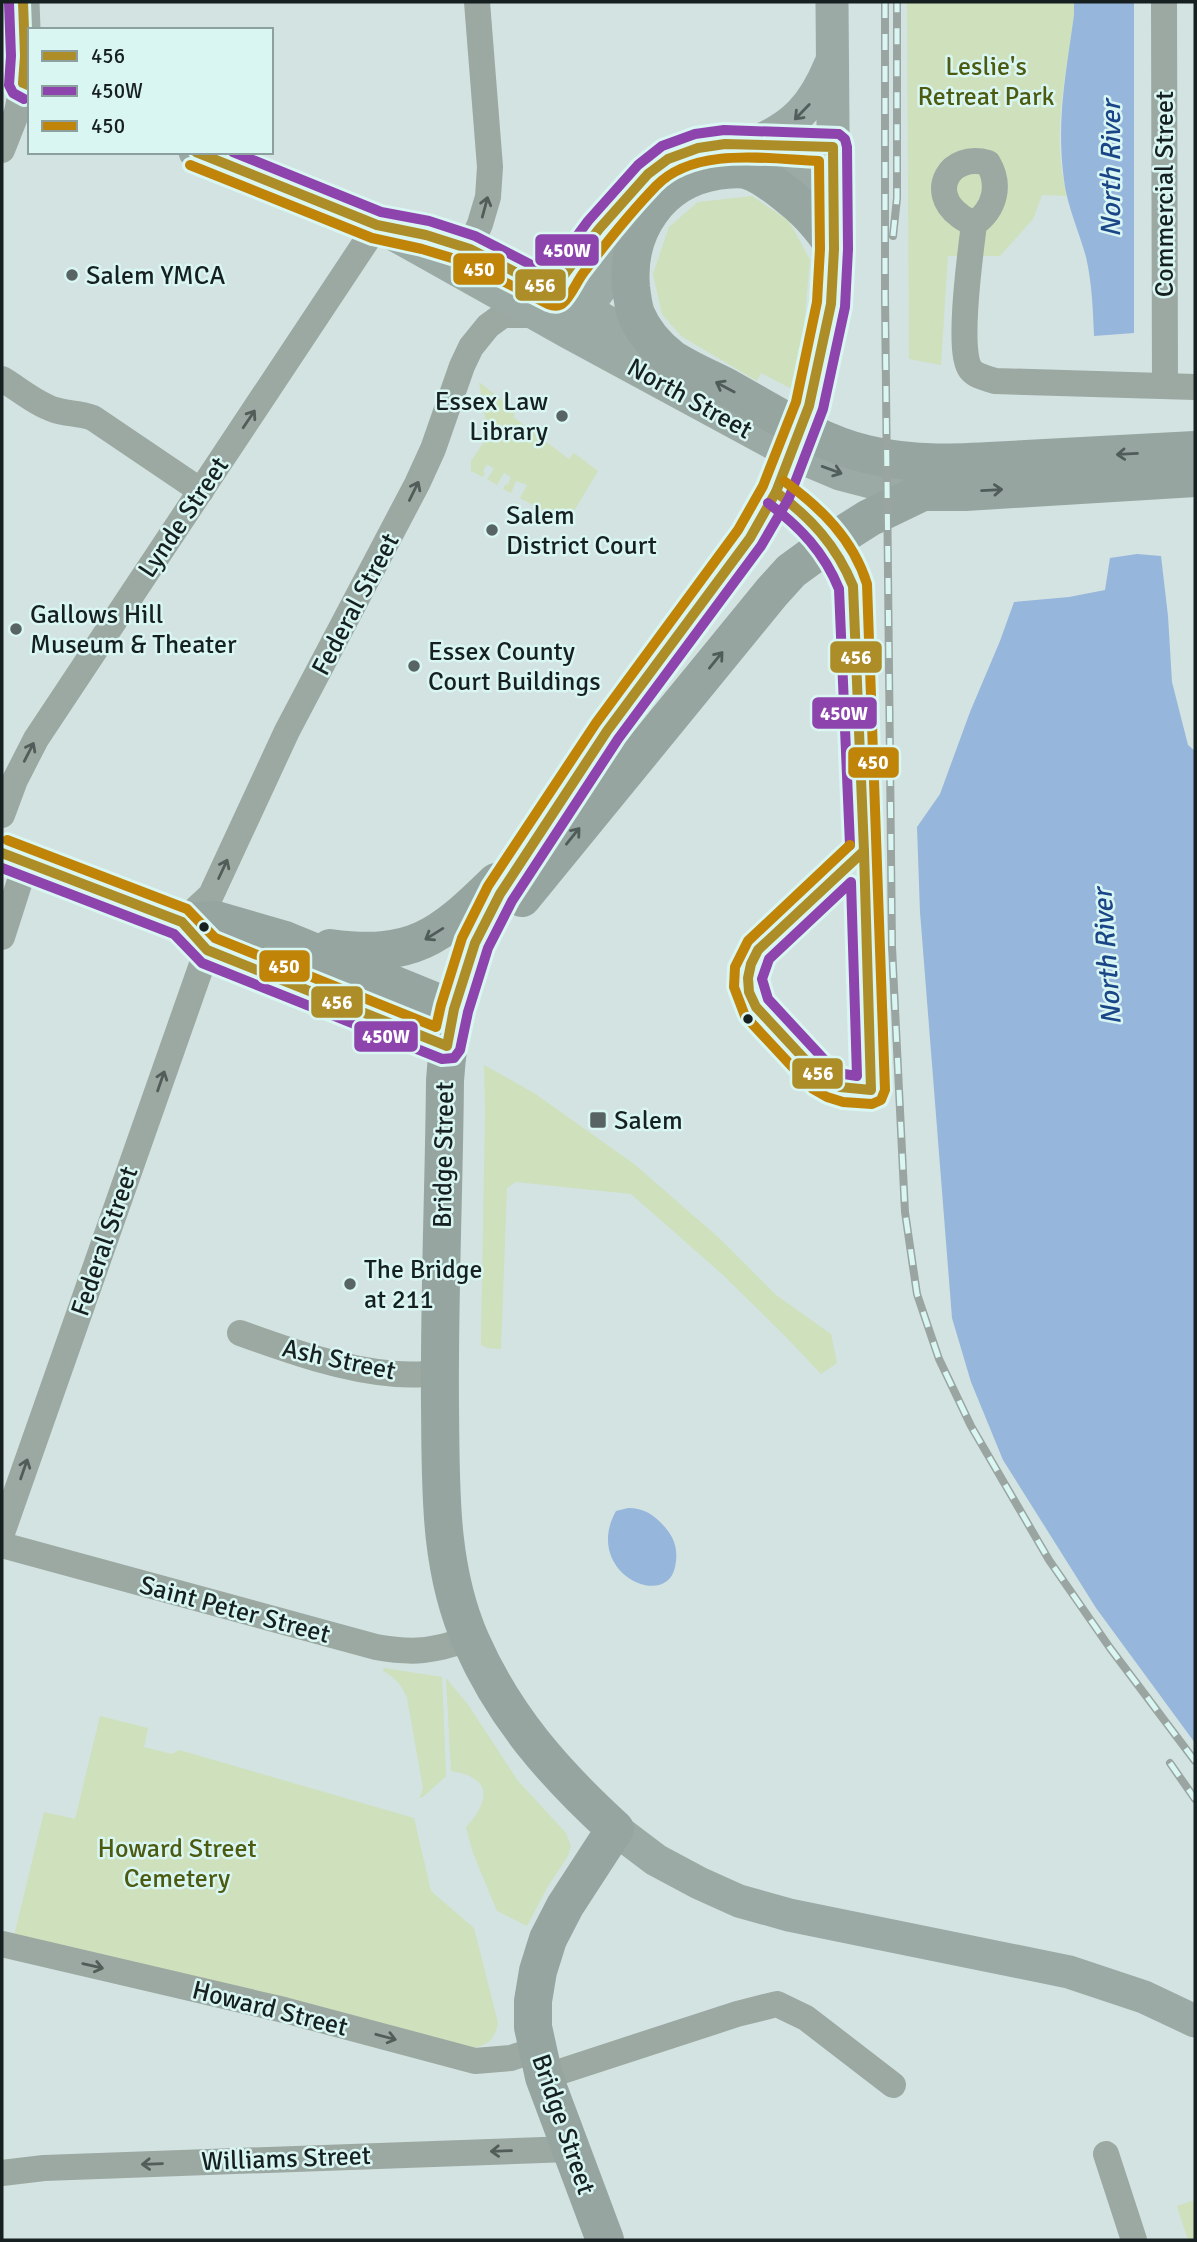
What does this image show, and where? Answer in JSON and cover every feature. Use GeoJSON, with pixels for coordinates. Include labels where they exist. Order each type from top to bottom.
{"type":"FeatureCollection","features":[{"type":"Feature","properties":{"kind":"highway"},"geometry":{"type":"LineString","coordinates":[[671,358],[649,336],[637,315],[632,301],[630,276],[632,252],[640,224],[676,186],[698,175],[725,170],[749,157],[762,178],[795,201],[810,216],[834,249]]}},
{"type":"Feature","properties":{"kind":"highway","name":"Bridge Street"},"geometry":{"type":"LineString","coordinates":[[605,2240],[541,2063],[533,2027],[533,2001],[538,1971],[548,1939],[565,1906],[615,1829],[551,1767],[502,1702],[470,1639],[450,1573],[441,1519],[440,1374],[444,1081],[447,1046],[467,965],[500,894],[607,732],[750,538],[776,492],[797,440],[817,375],[831,304],[834,249]]}},
{"type":"Feature","properties":{"kind":"highway","name":"North Street"},"geometry":{"type":"LineString","coordinates":[[671,358],[775,429],[866,454],[921,478],[965,492],[1195,478]]}},
{"type":"Feature","properties":{"kind":"highway","name":"North Street"},"geometry":{"type":"LineString","coordinates":[[921,478],[942,463],[1195,450]]}},
{"type":"Feature","properties":{"kind":"highway"},"geometry":{"type":"LineString","coordinates":[[467,965],[772,592],[809,557],[869,519],[921,478]]}},
{"type":"Feature","properties":{"kind":"highway"},"geometry":{"type":"LineString","coordinates":[[285,940],[350,951],[378,951],[414,945],[452,922],[476,901],[506,873],[537,836]]}},
{"type":"Feature","properties":{"kind":"highway"},"geometry":{"type":"LineString","coordinates":[[14,858],[182,922],[216,920],[285,940],[454,1009]]}},
{"type":"Feature","properties":{"kind":"highway"},"geometry":{"type":"LineString","coordinates":[[182,922],[207,950],[447,1046]]}},
{"type":"Feature","properties":{"kind":"main road"},"geometry":{"type":"LineString","coordinates":[[2,8],[7,2]]}},
{"type":"Feature","properties":{"kind":"main road"},"geometry":{"type":"LineString","coordinates":[[18,81],[25,56],[23,2]]}},
{"type":"Feature","properties":{"kind":"main road","name":"Bridge Street"},"geometry":{"type":"LineString","coordinates":[[832,2],[834,249]]}},
{"type":"Feature","properties":{"kind":"main road"},"geometry":{"type":"LineString","coordinates":[[749,157],[796,119],[812,102],[833,59]]}},
{"type":"Feature","properties":{"kind":"main road"},"geometry":{"type":"LineString","coordinates":[[546,304],[599,229],[648,174],[668,159],[698,148],[725,144],[749,157],[833,162]]}},
{"type":"Feature","properties":{"kind":"main road","name":"North Street"},"geometry":{"type":"LineString","coordinates":[[200,154],[465,260],[775,429]]}},
{"type":"Feature","properties":{"kind":"main road"},"geometry":{"type":"LineString","coordinates":[[577,321],[640,224]]}},
{"type":"Feature","properties":{"kind":"main road","name":"North Street"},"geometry":{"type":"LineString","coordinates":[[577,321],[671,358]]}},
{"type":"Feature","properties":{"kind":"main road"},"geometry":{"type":"LineString","coordinates":[[615,1829],[656,1860],[739,1901],[789,1915],[1069,1972],[1144,1997],[1195,2021]]}},
{"type":"Feature","properties":{"kind":"street"},"geometry":{"type":"LineString","coordinates":[[465,260],[488,197],[490,167],[477,2]]}},
{"type":"Feature","properties":{"kind":"street","name":"Commercial Street"},"geometry":{"type":"LineString","coordinates":[[1164,2],[1165,386]]}},
{"type":"Feature","properties":{"kind":"street"},"geometry":{"type":"LineString","coordinates":[[2,150],[17,112],[18,81]]}},
{"type":"Feature","properties":{"kind":"street"},"geometry":{"type":"LineString","coordinates":[[974,224],[963,336],[969,369],[980,377],[995,381],[1195,387]]}},
{"type":"Feature","properties":{"kind":"street","name":"Lynde Street"},"geometry":{"type":"LineString","coordinates":[[2,815],[15,780],[36,739],[377,225]]}},
{"type":"Feature","properties":{"kind":"street","name":"Federal Street"},"geometry":{"type":"LineString","coordinates":[[182,922],[211,895],[287,731],[417,484],[471,347],[488,326],[503,315],[546,304]]}},
{"type":"Feature","properties":{"kind":"street"},"geometry":{"type":"LineString","coordinates":[[2,379],[57,411],[79,413],[93,418],[201,491]]}},
{"type":"Feature","properties":{"kind":"street"},"geometry":{"type":"LineString","coordinates":[[2,937],[14,858]]}},
{"type":"Feature","properties":{"kind":"street","name":"Federal Street"},"geometry":{"type":"LineString","coordinates":[[2,1533],[207,950]]}},
{"type":"Feature","properties":{"kind":"street","name":"Ash Street"},"geometry":{"type":"LineString","coordinates":[[240,1333],[286,1350],[366,1369],[400,1374],[440,1374]]}},
{"type":"Feature","properties":{"kind":"street","name":"Saint Peter Street"},"geometry":{"type":"LineString","coordinates":[[2,1545],[376,1647],[418,1652],[470,1639]]}},
{"type":"Feature","properties":{"kind":"street","name":"Howard Street"},"geometry":{"type":"LineString","coordinates":[[2,1944],[284,2010],[475,2061],[511,2058],[541,2063],[777,2004],[806,2018],[893,2085]]}},
{"type":"Feature","properties":{"kind":"street","name":"Williams Street"},"geometry":{"type":"LineString","coordinates":[[2,2173],[85,2166],[570,2149]]}},
{"type":"Feature","properties":{"kind":"street"},"geometry":{"type":"LineString","coordinates":[[1106,2154],[1134,2240]]}},
{"type":"Feature","properties":{"kind":"green space","name":"Leslie's Retreat Park"},"geometry":{"type":"Polygon","coordinates":[[[907,2],[1074,2],[1060,129],[1060,152],[1068,196],[1042,195],[1033,219],[1000,256],[948,256],[941,365],[909,359],[907,2]]]}},
{"type":"Feature","properties":{"kind":"green space"},"geometry":{"type":"Polygon","coordinates":[[[752,196],[789,221],[810,260],[804,326],[792,389],[761,373],[757,381],[681,336],[662,314],[653,274],[669,227],[698,202],[752,196]]]}},
{"type":"Feature","properties":{"kind":"green space"},"geometry":{"type":"Polygon","coordinates":[[[479,382],[516,411],[513,417],[569,459],[574,453],[598,471],[565,526],[558,522],[559,519],[520,498],[527,485],[516,481],[511,493],[503,489],[511,477],[504,473],[497,485],[487,479],[494,469],[487,464],[483,477],[471,471],[471,461],[488,436],[479,382]]]}},
{"type":"Feature","properties":{"kind":"green space"},"geometry":{"type":"Polygon","coordinates":[[[484,1065],[534,1093],[634,1164],[718,1237],[776,1295],[831,1334],[837,1363],[821,1374],[722,1274],[631,1194],[516,1182],[507,1188],[501,1349],[481,1345],[484,1065]]]}},
{"type":"Feature","properties":{"kind":"green space"},"geometry":{"type":"Polygon","coordinates":[[[384,1668],[442,1677],[446,1776],[423,1797],[416,1799],[420,1797],[423,1788],[407,1698],[398,1682],[383,1671],[384,1668]]]}},
{"type":"Feature","properties":{"kind":"green space"},"geometry":{"type":"Polygon","coordinates":[[[446,1678],[469,1706],[518,1781],[566,1833],[571,1846],[568,1856],[527,1926],[497,1911],[473,1853],[466,1827],[480,1808],[483,1791],[474,1778],[451,1771],[446,1678]]]}},
{"type":"Feature","properties":{"kind":"green space","name":"Howard Street Cemetery"},"geometry":{"type":"Polygon","coordinates":[[[100,1716],[148,1728],[144,1747],[172,1754],[179,1750],[414,1818],[431,1891],[474,1928],[498,2023],[492,2038],[482,2046],[471,2048],[14,1936],[44,1812],[75,1819],[100,1716]]]}},
{"type":"Feature","properties":{"kind":"green space"},"geometry":{"type":"Polygon","coordinates":[[[1195,2200],[1195,2240],[1188,2240],[1177,2206],[1195,2200]]]}},
{"type":"Feature","properties":{"kind":"water","name":"North River"},"geometry":{"type":"Polygon","coordinates":[[[1074,2],[1134,2],[1134,333],[1094,336],[1088,267],[1066,190],[1061,137],[1074,2]]]}},
{"type":"Feature","properties":{"kind":"water","name":"North River"},"geometry":{"type":"Polygon","coordinates":[[[1137,554],[1161,556],[1172,682],[1188,745],[1195,751],[1195,1743],[1096,1608],[1003,1460],[971,1382],[952,1318],[920,912],[917,827],[940,794],[1014,602],[1069,597],[1105,590],[1110,558],[1137,554]]]}},
{"type":"Feature","properties":{"kind":"water"},"geometry":{"type":"Polygon","coordinates":[[[628,1508],[646,1512],[668,1531],[676,1552],[675,1567],[668,1580],[657,1585],[643,1585],[629,1578],[617,1567],[610,1552],[608,1533],[616,1511],[628,1508]]]}},
{"type":"Feature","properties":{"kind":"railway"},"geometry":{"type":"LineString","coordinates":[[885,2],[885,296],[892,947],[905,1212],[917,1294],[939,1359],[971,1426],[1049,1560],[1110,1648],[1195,1761]]}},
{"type":"Feature","properties":{"kind":"railway"},"geometry":{"type":"LineString","coordinates":[[893,236],[897,198],[897,2]]}},
{"type":"Feature","properties":{"kind":"railway"},"geometry":{"type":"LineString","coordinates":[[1170,1763],[1195,1799]]}},
{"type":"Feature","properties":{"kind":"transit line","name":"456"},"geometry":{"type":"LineString","coordinates":[[23,2],[23,83],[28,85]]}},
{"type":"Feature","properties":{"kind":"transit line","name":"450W"},"geometry":{"type":"LineString","coordinates":[[9,3],[9,85],[13,93],[24,99]]}},
{"type":"Feature","properties":{"kind":"transit line","name":"450W"},"geometry":{"type":"LineString","coordinates":[[2,868],[174,934],[202,963],[442,1059],[454,1058],[460,1050],[468,1012],[488,948],[512,901],[618,739],[761,546],[789,498],[823,409],[845,307],[848,249],[847,147],[845,139],[839,134],[724,130],[695,134],[662,146],[638,165],[588,221],[549,274],[475,236],[429,221],[381,212],[238,154]]}},
{"type":"Feature","properties":{"kind":"transit line","name":"456"},"geometry":{"type":"LineString","coordinates":[[2,853],[182,922],[207,950],[447,1046],[454,1009],[475,943],[500,894],[607,731],[750,538],[776,492],[809,406],[831,304],[834,249],[833,147],[725,144],[698,148],[668,159],[648,174],[599,229],[554,292],[470,249],[426,235],[377,225],[201,154]]}},
{"type":"Feature","properties":{"kind":"transit line","name":"450"},"geometry":{"type":"LineString","coordinates":[[7,840],[187,909],[215,938],[436,1027],[462,938],[488,886],[596,723],[738,530],[763,486],[796,402],[817,302],[820,249],[819,161],[733,158],[711,160],[672,173],[637,207],[584,272],[566,300],[556,306],[465,262],[372,238],[190,165]]}},
{"type":"Feature","properties":{"kind":"transit line","name":"450"},"geometry":{"type":"LineString","coordinates":[[784,481],[811,502],[834,526],[853,553],[867,584],[885,1090],[881,1100],[872,1104],[843,1102],[813,1089],[745,1016],[734,987],[735,967],[748,941],[850,845]]}},
{"type":"Feature","properties":{"kind":"transit line","name":"456"},"geometry":{"type":"LineString","coordinates":[[776,492],[821,533],[839,558],[853,586],[864,851]]}},
{"type":"Feature","properties":{"kind":"transit line","name":"450W"},"geometry":{"type":"LineString","coordinates":[[768,503],[810,541],[826,563],[839,589],[850,845]]}},
{"type":"Feature","properties":{"kind":"transit line","name":"456"},"geometry":{"type":"LineString","coordinates":[[864,851],[871,1090],[840,1087],[822,1078],[756,1007],[749,992],[748,978],[758,950],[864,851]]}},
{"type":"Feature","properties":{"kind":"transit line","name":"450W"},"geometry":{"type":"LineString","coordinates":[[851,882],[857,1076],[844,1074],[831,1067],[768,999],[762,979],[769,959],[851,882]]}},
{"type":"Feature","properties":{"kind":"place","name":"Salem YMCA"},"geometry":{"type":"Point","coordinates":[72,275]}},
{"type":"Feature","properties":{"kind":"place","name":"Essex Law Library"},"geometry":{"type":"Point","coordinates":[562,416]}},
{"type":"Feature","properties":{"kind":"place","name":"Salem District Court"},"geometry":{"type":"Point","coordinates":[492,530]}},
{"type":"Feature","properties":{"kind":"place","name":"Gallows Hill Museum & Theater"},"geometry":{"type":"Point","coordinates":[16,629]}},
{"type":"Feature","properties":{"kind":"place","name":"Essex County Court Buildings"},"geometry":{"type":"Point","coordinates":[414,666]}},
{"type":"Feature","properties":{"kind":"place","name":"Salem"},"geometry":{"type":"Point","coordinates":[598,1120]}},
{"type":"Feature","properties":{"kind":"place","name":"The Bridge at 211"},"geometry":{"type":"Point","coordinates":[350,1284]}}]}
